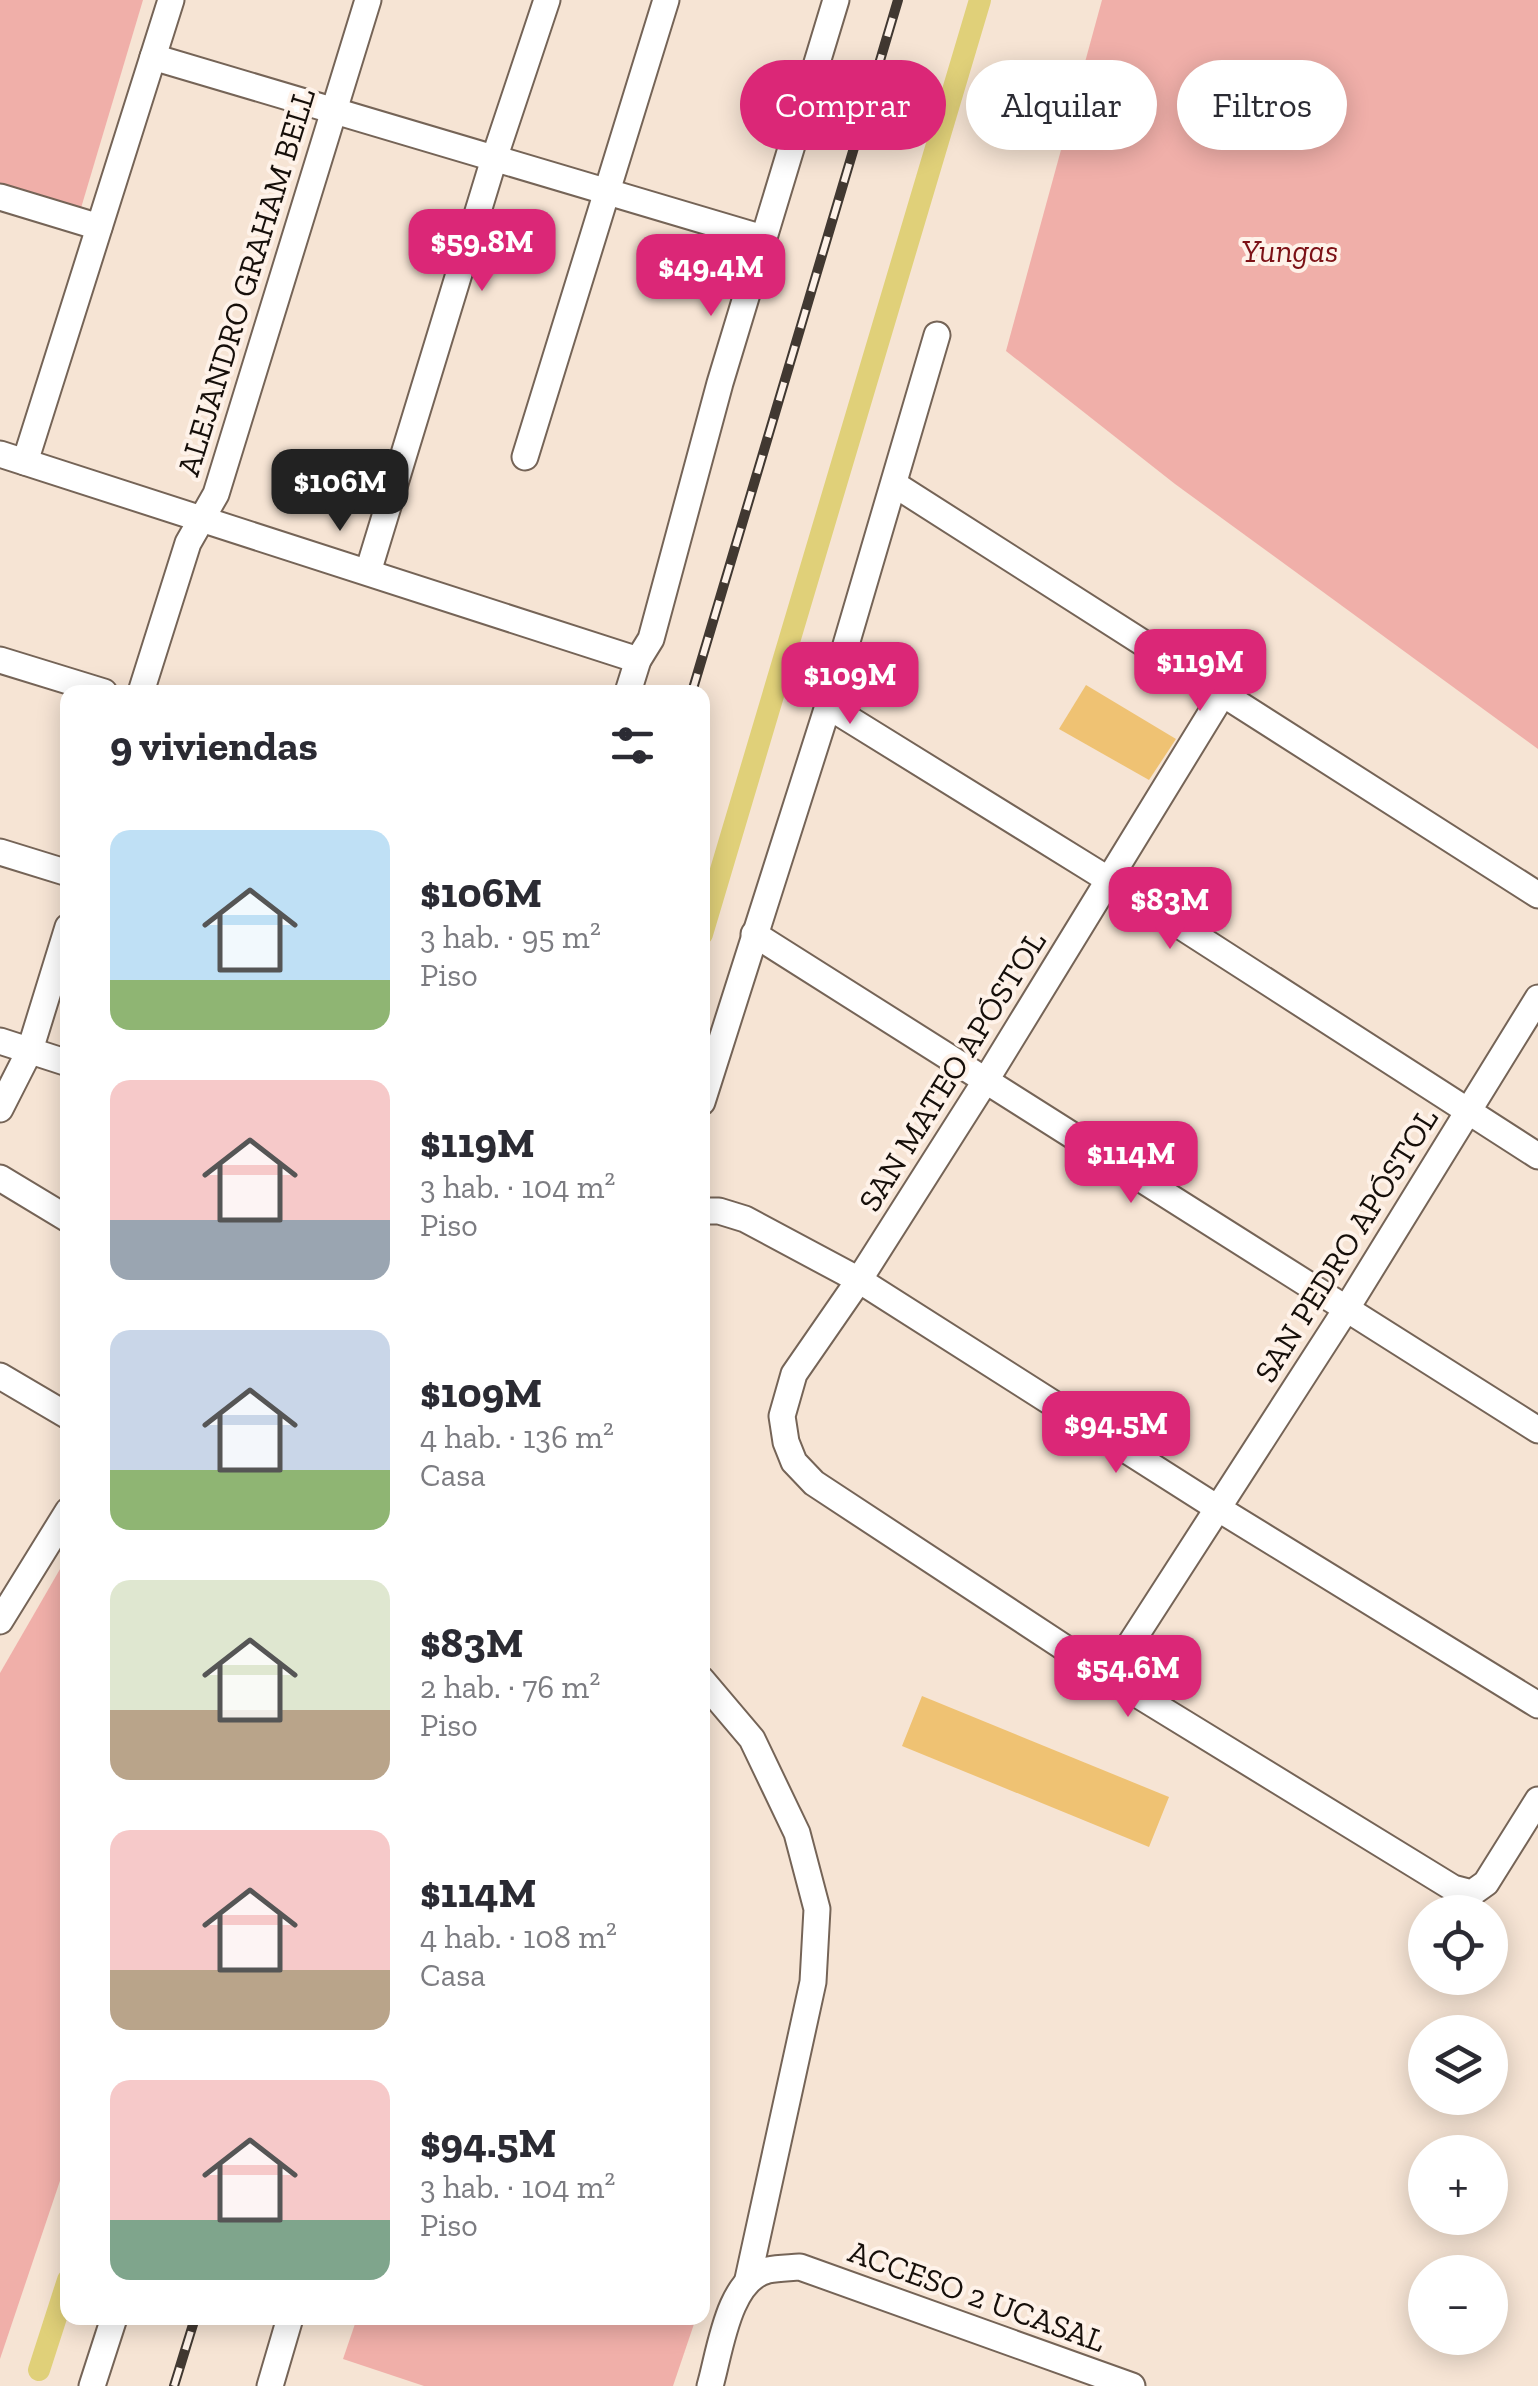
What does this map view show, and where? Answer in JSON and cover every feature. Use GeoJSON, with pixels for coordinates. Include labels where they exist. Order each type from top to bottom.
{"type":"FeatureCollection","features":[{"type":"Feature","properties":{"kind":"street"},"geometry":{"type":"LineString","coordinates":[[170,0],[100,228],[12,458],[638,660]]}},
{"type":"Feature","properties":{"kind":"street","name":"ALEJANDRO GRAHAM BELL"},"geometry":{"type":"LineString","coordinates":[[143,685],[188,543],[216,494],[368,0]]}},
{"type":"Feature","properties":{"kind":"street"},"geometry":{"type":"LineString","coordinates":[[368,572],[546,0]]}},
{"type":"Feature","properties":{"kind":"street"},"geometry":{"type":"LineString","coordinates":[[525,457],[666,0]]}},
{"type":"Feature","properties":{"kind":"street"},"geometry":{"type":"LineString","coordinates":[[630,685],[638,660],[651,639],[763,238],[836,0]]}},
{"type":"Feature","properties":{"kind":"street"},"geometry":{"type":"LineString","coordinates":[[152,57],[763,238]]}},
{"type":"Feature","properties":{"kind":"street"},"geometry":{"type":"LineString","coordinates":[[0,197],[100,228]]}},
{"type":"Feature","properties":{"kind":"street"},"geometry":{"type":"LineString","coordinates":[[710,1076],[828,706],[938,334]]}},
{"type":"Feature","properties":{"kind":"street"},"geometry":{"type":"LineString","coordinates":[[894,484],[1538,896]]}},
{"type":"Feature","properties":{"kind":"street"},"geometry":{"type":"LineString","coordinates":[[0,660],[81,685]]}},
{"type":"Feature","properties":{"kind":"street","name":"SAN MATEO APÓSTOL"},"geometry":{"type":"LineString","coordinates":[[1109,1676],[814,1483],[794,1462],[782,1416],[794,1374],[859,1280],[986,1080],[1222,696]]}},
{"type":"Feature","properties":{"kind":"street"},"geometry":{"type":"LineString","coordinates":[[828,706],[1109,880],[1538,1156]]}},
{"type":"Feature","properties":{"kind":"street"},"geometry":{"type":"LineString","coordinates":[[0,852],[60,871]]}},
{"type":"Feature","properties":{"kind":"street"},"geometry":{"type":"LineString","coordinates":[[754,934],[1538,1430]]}},
{"type":"Feature","properties":{"kind":"street"},"geometry":{"type":"LineString","coordinates":[[0,1110],[30,1050],[60,954]]}},
{"type":"Feature","properties":{"kind":"street","name":"SAN PEDRO APÓSTOL"},"geometry":{"type":"LineString","coordinates":[[1109,1676],[1345,1310],[1538,998]]}},
{"type":"Feature","properties":{"kind":"street"},"geometry":{"type":"LineString","coordinates":[[0,1041],[60,1060]]}},
{"type":"Feature","properties":{"kind":"street"},"geometry":{"type":"LineString","coordinates":[[0,1178],[60,1214]]}},
{"type":"Feature","properties":{"kind":"street"},"geometry":{"type":"LineString","coordinates":[[710,1211],[745,1218],[859,1280],[1538,1706]]}},
{"type":"Feature","properties":{"kind":"street"},"geometry":{"type":"LineString","coordinates":[[0,1376],[60,1411]]}},
{"type":"Feature","properties":{"kind":"street"},"geometry":{"type":"LineString","coordinates":[[0,1621],[60,1524]]}},
{"type":"Feature","properties":{"kind":"street"},"geometry":{"type":"LineString","coordinates":[[1109,1676],[1453,1888],[1472,1892],[1486,1883],[1538,1800]]}},
{"type":"Feature","properties":{"kind":"street"},"geometry":{"type":"LineString","coordinates":[[710,1689],[752,1739],[796,1833],[818,1909],[813,1982],[748,2279],[736,2294],[710,2386]]}},
{"type":"Feature","properties":{"kind":"street","name":"ACCESO 2 UCASAL"},"geometry":{"type":"LineString","coordinates":[[748,2279],[765,2270],[800,2268],[1132,2386]]}},
{"type":"Feature","properties":{"kind":"street"},"geometry":{"type":"LineString","coordinates":[[92,2386],[112,2325]]}},
{"type":"Feature","properties":{"kind":"street"},"geometry":{"type":"LineString","coordinates":[[270,2386],[288,2325]]}},
{"type":"Feature","properties":{"kind":"green space"},"geometry":{"type":"Polygon","coordinates":[[[0,0],[143,0],[81,208],[0,184],[0,0]]]}},
{"type":"Feature","properties":{"kind":"green space","name":"Yungas"},"geometry":{"type":"Polygon","coordinates":[[[1102,0],[1538,0],[1538,749],[1175,484],[1006,351],[1061,150],[1157,150],[1157,60],[1086,60],[1102,0]]]}},
{"type":"Feature","properties":{"kind":"green space"},"geometry":{"type":"Polygon","coordinates":[[[60,1569],[60,2181],[0,2359],[0,1673],[60,1569]]]}},
{"type":"Feature","properties":{"kind":"green space"},"geometry":{"type":"Polygon","coordinates":[[[355,2325],[694,2325],[673,2386],[424,2386],[343,2359],[355,2325]]]}},
{"type":"Feature","properties":{"kind":"building"},"geometry":{"type":"Polygon","coordinates":[[[1086,685],[1176,739],[1149,780],[1059,729],[1086,685]]]}},
{"type":"Feature","properties":{"kind":"building"},"geometry":{"type":"Polygon","coordinates":[[[922,1696],[1169,1797],[1149,1847],[902,1746],[922,1696]]]}},
{"type":"Feature","properties":{"kind":"waterway"},"geometry":{"type":"LineString","coordinates":[[710,907],[980,0]]}},
{"type":"Feature","properties":{"kind":"waterway"},"geometry":{"type":"LineString","coordinates":[[39,2370],[60,2305]]}},
{"type":"Feature","properties":{"kind":"railway"},"geometry":{"type":"LineString","coordinates":[[694,685],[898,0]]}},
{"type":"Feature","properties":{"kind":"railway"},"geometry":{"type":"LineString","coordinates":[[174,2386],[193,2325]]}}]}
